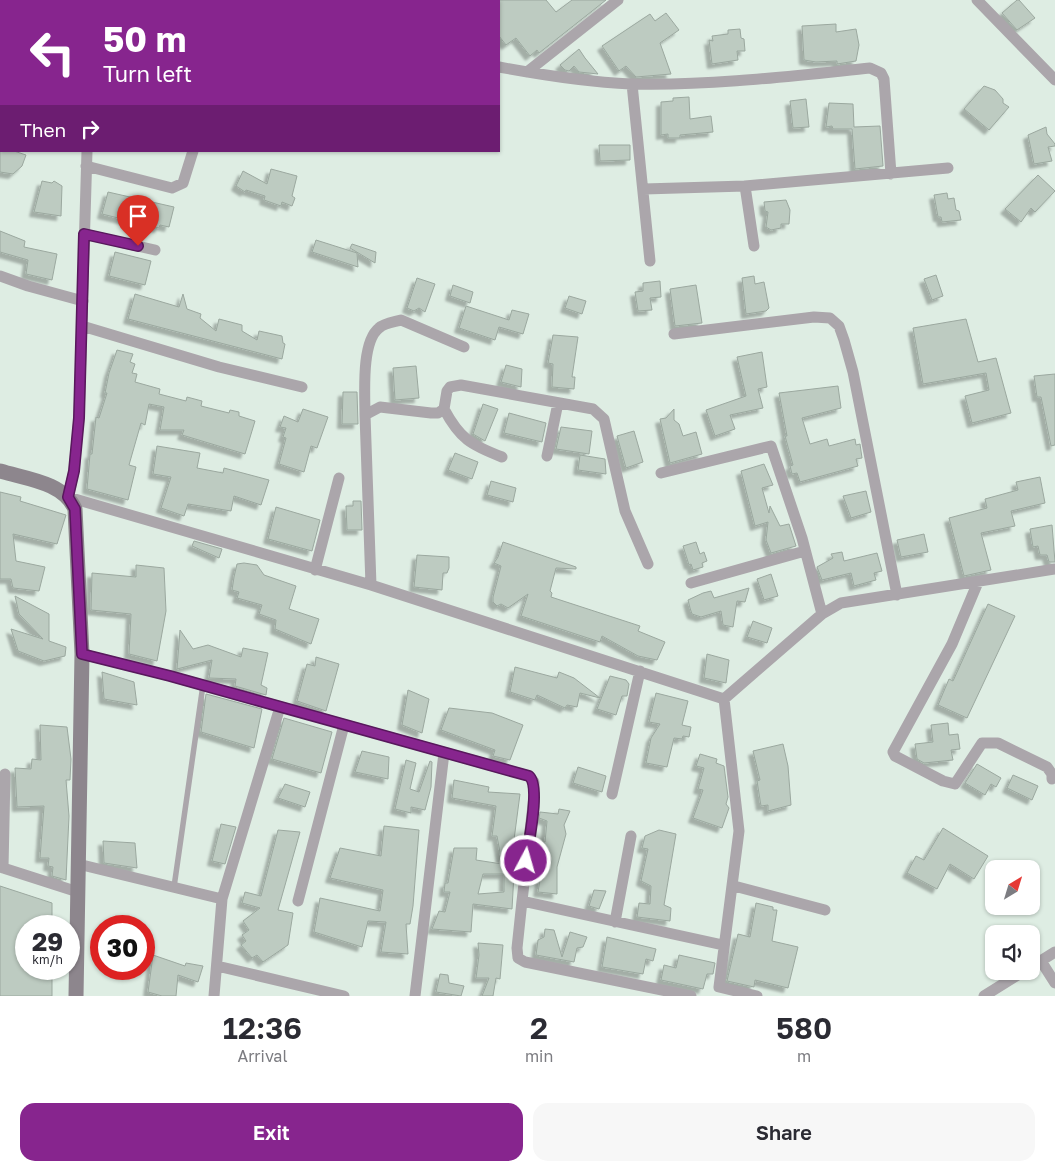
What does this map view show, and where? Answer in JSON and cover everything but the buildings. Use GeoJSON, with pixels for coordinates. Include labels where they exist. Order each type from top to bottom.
{"type":"FeatureCollection","features":[{"type":"Feature","properties":{"kind":"street"},"geometry":{"type":"LineString","coordinates":[[527,72],[618,0]]}},
{"type":"Feature","properties":{"kind":"street"},"geometry":{"type":"LineString","coordinates":[[976,0],[1055,80]]}},
{"type":"Feature","properties":{"kind":"street"},"geometry":{"type":"LineString","coordinates":[[500,67],[580,80],[632,84],[769,79],[870,68],[881,73],[884,79],[891,174]]}},
{"type":"Feature","properties":{"kind":"street"},"geometry":{"type":"LineString","coordinates":[[632,84],[650,261]]}},
{"type":"Feature","properties":{"kind":"street"},"geometry":{"type":"LineString","coordinates":[[76,996],[82,654],[75,509],[68,497],[78,438],[87,152]]}},
{"type":"Feature","properties":{"kind":"street"},"geometry":{"type":"LineString","coordinates":[[86,166],[172,188],[182,183],[193,152]]}},
{"type":"Feature","properties":{"kind":"street"},"geometry":{"type":"LineString","coordinates":[[644,189],[745,186],[948,168]]}},
{"type":"Feature","properties":{"kind":"street"},"geometry":{"type":"LineString","coordinates":[[745,186],[754,246]]}},
{"type":"Feature","properties":{"kind":"street"},"geometry":{"type":"LineString","coordinates":[[84,234],[156,250]]}},
{"type":"Feature","properties":{"kind":"street"},"geometry":{"type":"LineString","coordinates":[[0,276],[83,301]]}},
{"type":"Feature","properties":{"kind":"street"},"geometry":{"type":"LineString","coordinates":[[674,334],[814,317],[830,318],[839,326],[853,372],[897,596]]}},
{"type":"Feature","properties":{"kind":"street"},"geometry":{"type":"LineString","coordinates":[[371,585],[365,368],[372,338],[378,328],[401,320],[464,347]]}},
{"type":"Feature","properties":{"kind":"street"},"geometry":{"type":"LineString","coordinates":[[82,326],[219,367],[302,387]]}},
{"type":"Feature","properties":{"kind":"street"},"geometry":{"type":"LineString","coordinates":[[502,457],[474,446],[458,432],[444,409],[446,391],[454,386],[593,409],[604,419],[626,511],[648,564]]}},
{"type":"Feature","properties":{"kind":"street"},"geometry":{"type":"LineString","coordinates":[[547,456],[558,403]]}},
{"type":"Feature","properties":{"kind":"street"},"geometry":{"type":"LineString","coordinates":[[365,415],[380,407],[431,413],[438,413],[444,409]]}},
{"type":"Feature","properties":{"kind":"street"},"geometry":{"type":"LineString","coordinates":[[661,473],[771,446],[805,551],[822,614]]}},
{"type":"Feature","properties":{"kind":"street"},"geometry":{"type":"LineString","coordinates":[[0,471],[54,488],[68,497],[371,585],[724,699]]}},
{"type":"Feature","properties":{"kind":"street"},"geometry":{"type":"LineString","coordinates":[[316,570],[339,478]]}},
{"type":"Feature","properties":{"kind":"street"},"geometry":{"type":"LineString","coordinates":[[691,583],[805,551]]}},
{"type":"Feature","properties":{"kind":"street"},"geometry":{"type":"LineString","coordinates":[[724,699],[822,614],[841,603],[897,596],[1055,569]]}},
{"type":"Feature","properties":{"kind":"street"},"geometry":{"type":"LineString","coordinates":[[978,582],[952,644],[893,752],[895,756],[943,781],[955,784],[982,743],[998,743],[1047,767],[1052,774],[1052,778]]}},
{"type":"Feature","properties":{"kind":"street"},"geometry":{"type":"LineString","coordinates":[[82,654],[203,685],[529,776],[534,782],[517,948],[518,958],[525,962],[691,996]]}},
{"type":"Feature","properties":{"kind":"street"},"geometry":{"type":"LineString","coordinates":[[612,794],[640,672]]}},
{"type":"Feature","properties":{"kind":"street"},"geometry":{"type":"LineString","coordinates":[[724,699],[739,831],[734,886],[717,991],[757,996]]}},
{"type":"Feature","properties":{"kind":"street"},"geometry":{"type":"LineString","coordinates":[[214,996],[222,899],[280,707]]}},
{"type":"Feature","properties":{"kind":"street"},"geometry":{"type":"LineString","coordinates":[[298,901],[344,725]]}},
{"type":"Feature","properties":{"kind":"street"},"geometry":{"type":"LineString","coordinates":[[415,996],[444,753]]}},
{"type":"Feature","properties":{"kind":"street"},"geometry":{"type":"LineString","coordinates":[[5,774],[1,867],[78,892]]}},
{"type":"Feature","properties":{"kind":"street"},"geometry":{"type":"LineString","coordinates":[[615,922],[631,836]]}},
{"type":"Feature","properties":{"kind":"street"},"geometry":{"type":"LineString","coordinates":[[78,864],[222,899]]}},
{"type":"Feature","properties":{"kind":"street"},"geometry":{"type":"LineString","coordinates":[[734,886],[825,910]]}},
{"type":"Feature","properties":{"kind":"street"},"geometry":{"type":"LineString","coordinates":[[522,901],[723,945]]}},
{"type":"Feature","properties":{"kind":"street"},"geometry":{"type":"LineString","coordinates":[[1040,961],[1055,952]]}},
{"type":"Feature","properties":{"kind":"street"},"geometry":{"type":"LineString","coordinates":[[217,966],[344,996]]}},
{"type":"Feature","properties":{"kind":"street"},"geometry":{"type":"LineString","coordinates":[[1040,968],[1055,983]]}},
{"type":"Feature","properties":{"kind":"street"},"geometry":{"type":"LineString","coordinates":[[984,996],[1010,980]]}},
{"type":"Feature","properties":{"kind":"lane"},"geometry":{"type":"LineString","coordinates":[[174,887],[203,685]]}},
{"type":"Feature","properties":{"kind":"route"},"geometry":{"type":"LineString","coordinates":[[138,246],[84,234],[79,418],[74,471],[68,497],[75,509],[82,654],[170,676],[529,776],[534,782],[534,796],[526,861]]}}]}
